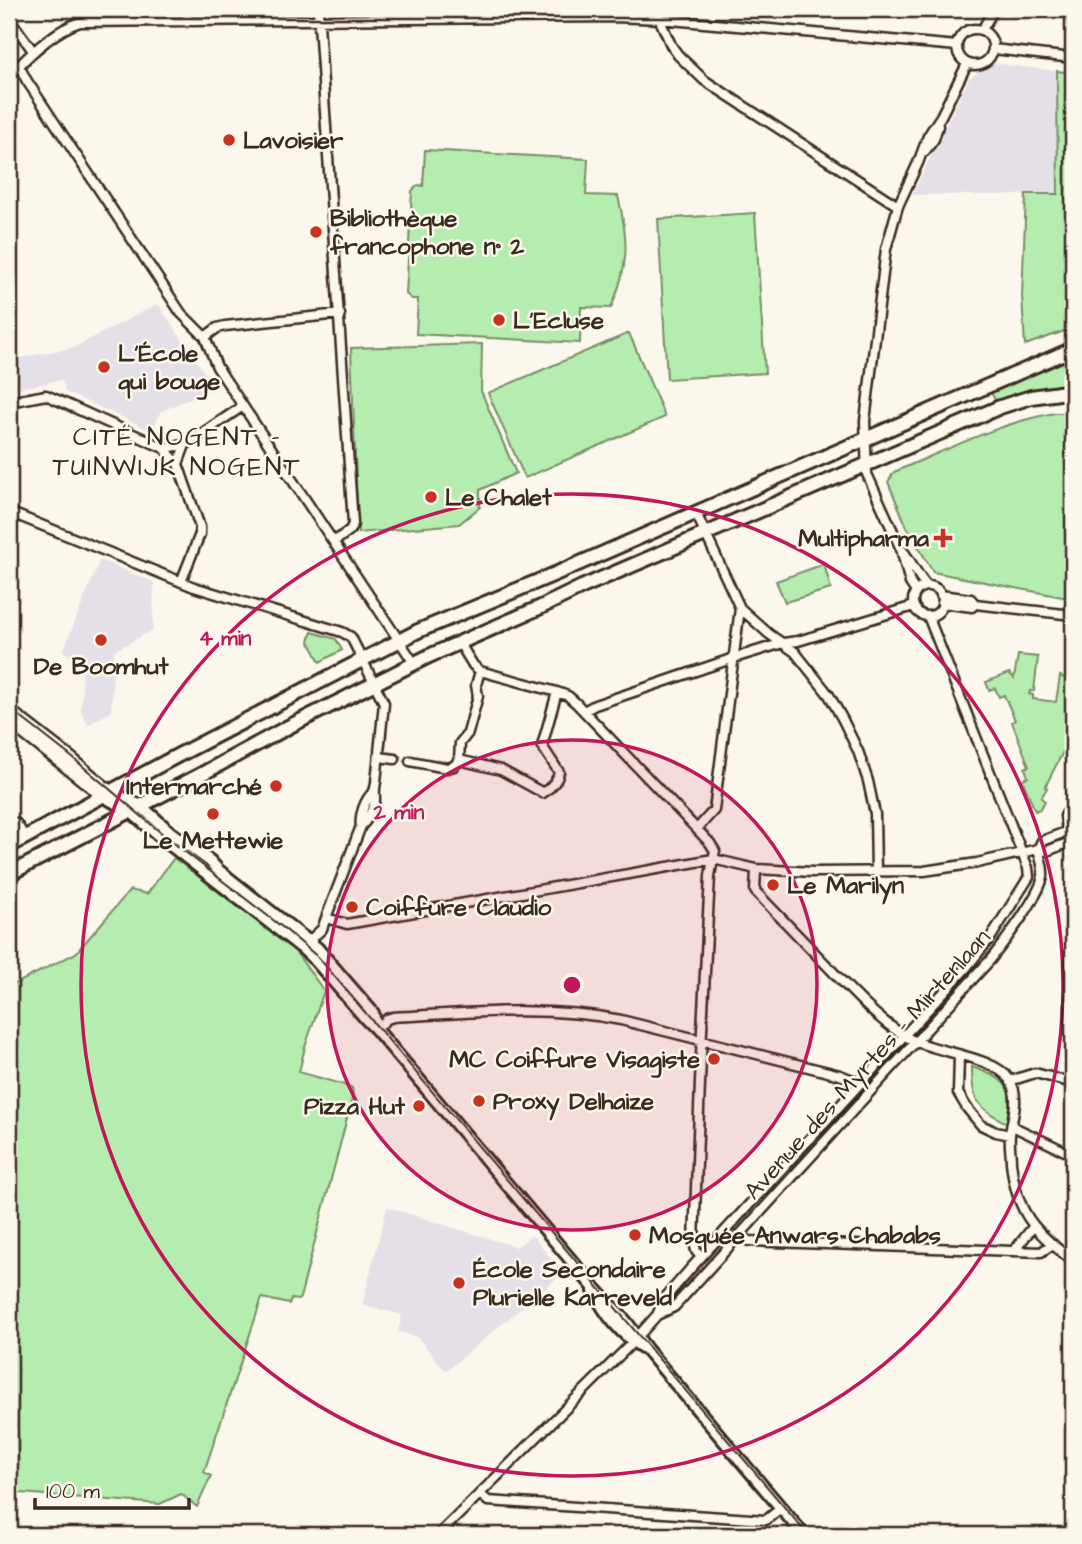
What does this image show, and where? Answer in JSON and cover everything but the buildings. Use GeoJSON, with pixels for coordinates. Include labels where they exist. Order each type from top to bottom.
{"type":"FeatureCollection","features":[{"type":"Feature","properties":{"kind":"main road"},"geometry":{"type":"LineString","coordinates":[[9,846],[418,631],[1073,349]]}},
{"type":"Feature","properties":{"kind":"main road"},"geometry":{"type":"LineString","coordinates":[[9,874],[288,727],[459,642],[1000,407],[1031,397],[1073,391]]}},
{"type":"Feature","properties":{"kind":"main road"},"geometry":{"type":"LineString","coordinates":[[107,794],[135,809],[164,840],[306,944],[316,961],[607,1300],[636,1339],[804,1535]]}},
{"type":"Feature","properties":{"kind":"street"},"geometry":{"type":"LineString","coordinates":[[187,9],[187,22]]}},
{"type":"Feature","properties":{"kind":"street"},"geometry":{"type":"LineString","coordinates":[[318,9],[353,524],[350,530],[334,542]]}},
{"type":"Feature","properties":{"kind":"street"},"geometry":{"type":"LineString","coordinates":[[450,19],[451,9]]}},
{"type":"Feature","properties":{"kind":"street"},"geometry":{"type":"LineString","coordinates":[[655,9],[678,55],[705,80],[898,206]]}},
{"type":"Feature","properties":{"kind":"street"},"geometry":{"type":"LineString","coordinates":[[982,30],[994,9]]}},
{"type":"Feature","properties":{"kind":"street"},"geometry":{"type":"LineString","coordinates":[[414,663],[217,367],[205,337],[181,313],[19,66],[33,51],[71,25],[80,22],[450,19],[616,13],[957,46]]}},
{"type":"Feature","properties":{"kind":"street"},"geometry":{"type":"LineString","coordinates":[[9,18],[33,51]]}},
{"type":"Feature","properties":{"kind":"street"},"geometry":{"type":"LineString","coordinates":[[969,30],[982,30],[991,38],[991,56],[981,65],[967,64],[959,56],[959,39],[969,30]]}},
{"type":"Feature","properties":{"kind":"street"},"geometry":{"type":"LineString","coordinates":[[993,49],[1073,58]]}},
{"type":"Feature","properties":{"kind":"street"},"geometry":{"type":"LineString","coordinates":[[916,592],[909,583],[901,549],[867,474],[865,421],[886,249],[898,206],[928,136],[967,64]]}},
{"type":"Feature","properties":{"kind":"street"},"geometry":{"type":"LineString","coordinates":[[205,337],[217,328],[225,326],[340,314]]}},
{"type":"Feature","properties":{"kind":"street"},"geometry":{"type":"LineString","coordinates":[[9,402],[46,396],[164,448],[178,464],[200,527],[200,534],[181,582]]}},
{"type":"Feature","properties":{"kind":"street"},"geometry":{"type":"LineString","coordinates":[[164,448],[185,445],[243,406]]}},
{"type":"Feature","properties":{"kind":"street"},"geometry":{"type":"LineString","coordinates":[[178,464],[185,445]]}},
{"type":"Feature","properties":{"kind":"street"},"geometry":{"type":"LineString","coordinates":[[9,512],[194,587],[351,637],[384,703],[373,792],[375,800],[366,822],[361,826],[321,929],[306,944]]}},
{"type":"Feature","properties":{"kind":"street"},"geometry":{"type":"LineString","coordinates":[[696,513],[740,608],[769,634],[795,652],[829,695],[844,720],[868,781],[875,814],[876,872]]}},
{"type":"Feature","properties":{"kind":"street"},"geometry":{"type":"LineString","coordinates":[[901,549],[920,579],[927,586],[935,588],[942,599]]}},
{"type":"Feature","properties":{"kind":"street"},"geometry":{"type":"LineString","coordinates":[[927,586],[916,592],[913,599],[914,606],[920,613],[928,615],[937,612],[942,599]]}},
{"type":"Feature","properties":{"kind":"street"},"geometry":{"type":"LineString","coordinates":[[942,599],[971,599],[975,604],[1073,615]]}},
{"type":"Feature","properties":{"kind":"street"},"geometry":{"type":"LineString","coordinates":[[584,711],[734,658],[914,606]]}},
{"type":"Feature","properties":{"kind":"street"},"geometry":{"type":"LineString","coordinates":[[697,829],[714,810],[740,608]]}},
{"type":"Feature","properties":{"kind":"street","name":"Avenue des Myrtes - Mirtenlaan"},"geometry":{"type":"LineString","coordinates":[[439,1535],[636,1339],[657,1315],[664,1299],[701,1256],[980,950],[1029,877],[1030,872],[928,615]]}},
{"type":"Feature","properties":{"kind":"street"},"geometry":{"type":"LineString","coordinates":[[459,642],[473,665],[480,671],[568,696],[715,851],[710,876],[701,1040],[694,1242],[696,1251],[701,1256]]}},
{"type":"Feature","properties":{"kind":"street"},"geometry":{"type":"LineString","coordinates":[[410,761],[447,768],[454,766],[459,760],[460,743],[468,733],[478,696],[476,685],[480,671]]}},
{"type":"Feature","properties":{"kind":"street"},"geometry":{"type":"LineString","coordinates":[[459,760],[501,770],[543,793],[550,788],[559,772],[542,746],[557,692]]}},
{"type":"Feature","properties":{"kind":"street"},"geometry":{"type":"LineString","coordinates":[[9,710],[72,759],[107,794]]}},
{"type":"Feature","properties":{"kind":"street"},"geometry":{"type":"LineString","coordinates":[[9,722],[107,794]]}},
{"type":"Feature","properties":{"kind":"street"},"geometry":{"type":"LineString","coordinates":[[379,757],[395,759]]}},
{"type":"Feature","properties":{"kind":"street"},"geometry":{"type":"LineString","coordinates":[[1038,849],[1042,841],[1071,832],[1065,816],[1073,802]]}},
{"type":"Feature","properties":{"kind":"street"},"geometry":{"type":"LineString","coordinates":[[9,821],[16,822],[25,837]]}},
{"type":"Feature","properties":{"kind":"street"},"geometry":{"type":"LineString","coordinates":[[326,918],[347,924],[713,859],[756,869],[813,873],[924,871],[948,869],[1038,849],[1046,851],[1073,841]]}},
{"type":"Feature","properties":{"kind":"street","name":"Avenue des Myrtes - Mirtenlaan"},"geometry":{"type":"LineString","coordinates":[[657,1315],[674,1307],[991,959],[1042,881],[1038,849]]}},
{"type":"Feature","properties":{"kind":"street"},"geometry":{"type":"LineString","coordinates":[[756,869],[755,891],[868,1008],[904,1036],[994,1065],[1010,1081],[1016,1095],[1011,1131],[1016,1190],[1033,1227],[1073,1261]]}},
{"type":"Feature","properties":{"kind":"street"},"geometry":{"type":"LineString","coordinates":[[376,1029],[393,1017],[514,1010],[608,1017],[840,1075],[859,1084]]}},
{"type":"Feature","properties":{"kind":"street"},"geometry":{"type":"LineString","coordinates":[[960,1055],[958,1093],[981,1125],[996,1132],[1011,1131],[1073,1156]]}},
{"type":"Feature","properties":{"kind":"street"},"geometry":{"type":"LineString","coordinates":[[1010,1081],[1035,1073],[1073,1083]]}},
{"type":"Feature","properties":{"kind":"street"},"geometry":{"type":"LineString","coordinates":[[1014,1251],[1033,1227]]}},
{"type":"Feature","properties":{"kind":"street"},"geometry":{"type":"LineString","coordinates":[[740,1235],[750,1241],[1041,1252],[1053,1244]]}},
{"type":"Feature","properties":{"kind":"street"},"geometry":{"type":"LineString","coordinates":[[480,1494],[488,1501],[766,1520],[781,1508]]}},
{"type":"Feature","properties":{"kind":"shaded area"},"geometry":{"type":"Polygon","coordinates":[[[993,63],[1057,71],[1058,195],[912,195],[969,78],[993,63]]]}},
{"type":"Feature","properties":{"kind":"shaded area","name":"L'École qui bouge"},"geometry":{"type":"Polygon","coordinates":[[[158,304],[215,388],[161,411],[152,431],[65,392],[62,380],[9,390],[9,360],[75,347],[158,304]]]}},
{"type":"Feature","properties":{"kind":"shaded area","name":"De Boomhut"},"geometry":{"type":"Polygon","coordinates":[[[100,560],[154,582],[153,630],[114,651],[111,712],[88,725],[81,712],[83,666],[63,651],[100,560]]]}},
{"type":"Feature","properties":{"kind":"shaded area","name":"École Secondaire Plurielle Karreveld"},"geometry":{"type":"Polygon","coordinates":[[[387,1207],[517,1247],[532,1235],[563,1273],[446,1371],[417,1337],[398,1332],[402,1315],[362,1305],[387,1207]]]}},
{"type":"Feature","properties":{"kind":"green space"},"geometry":{"type":"Polygon","coordinates":[[[1057,71],[1073,73],[1073,328],[1025,345],[1022,296],[1026,194],[1058,194],[1057,71]]]}},
{"type":"Feature","properties":{"kind":"green space"},"geometry":{"type":"Polygon","coordinates":[[[425,150],[588,159],[586,195],[618,196],[625,240],[621,279],[611,308],[581,307],[580,343],[416,334],[418,299],[412,299],[406,294],[412,191],[418,185],[423,186],[425,150]]]}},
{"type":"Feature","properties":{"kind":"green space"},"geometry":{"type":"Polygon","coordinates":[[[755,213],[765,373],[667,379],[658,219],[755,213]]]}},
{"type":"Feature","properties":{"kind":"green space"},"geometry":{"type":"Polygon","coordinates":[[[629,333],[665,417],[525,478],[488,393],[629,333]]]}},
{"type":"Feature","properties":{"kind":"green space"},"geometry":{"type":"Polygon","coordinates":[[[482,344],[481,391],[516,473],[480,490],[480,507],[459,524],[358,533],[351,348],[482,344]]]}},
{"type":"Feature","properties":{"kind":"green space"},"geometry":{"type":"Polygon","coordinates":[[[1073,354],[1073,387],[997,403],[990,391],[1073,354]]]}},
{"type":"Feature","properties":{"kind":"green space"},"geometry":{"type":"Polygon","coordinates":[[[1055,413],[1073,413],[1073,599],[933,572],[907,527],[888,482],[894,472],[993,430],[1055,413]]]}},
{"type":"Feature","properties":{"kind":"green space"},"geometry":{"type":"Polygon","coordinates":[[[824,564],[831,589],[785,602],[776,581],[824,564]]]}},
{"type":"Feature","properties":{"kind":"green space"},"geometry":{"type":"Polygon","coordinates":[[[312,632],[336,639],[342,650],[320,662],[309,641],[312,632]]]}},
{"type":"Feature","properties":{"kind":"green space"},"geometry":{"type":"Polygon","coordinates":[[[1018,655],[1038,657],[1034,691],[1029,694],[1033,695],[1033,699],[1056,702],[1060,676],[1073,681],[1073,734],[1066,732],[1063,736],[1065,748],[1045,787],[1047,788],[1041,798],[1045,801],[1040,809],[1035,811],[1022,779],[1028,777],[1025,768],[1029,766],[1012,722],[1015,720],[1004,695],[999,697],[995,688],[989,690],[986,682],[1009,673],[1014,678],[1018,655]]]}},
{"type":"Feature","properties":{"kind":"green space"},"geometry":{"type":"Polygon","coordinates":[[[174,858],[291,946],[324,991],[299,1072],[348,1086],[352,1088],[353,1095],[300,1298],[291,1299],[289,1304],[262,1298],[204,1472],[211,1476],[197,1507],[181,1494],[160,1504],[9,1492],[9,987],[76,953],[130,890],[147,894],[174,858]]]}},
{"type":"Feature","properties":{"kind":"green space"},"geometry":{"type":"Polygon","coordinates":[[[972,1067],[993,1076],[1006,1086],[1010,1100],[1006,1123],[978,1102],[973,1088],[972,1067]]]}},
{"type":"Feature","properties":{"kind":"tram line"},"geometry":{"type":"LineString","coordinates":[[9,708],[319,958],[808,1535]]}},
{"type":"Feature","properties":{"kind":"place","name":"Lavoisier"},"geometry":{"type":"Point","coordinates":[229,140]}},
{"type":"Feature","properties":{"kind":"place","name":"Bibliothèque francophone n° 2"},"geometry":{"type":"Point","coordinates":[316,232]}},
{"type":"Feature","properties":{"kind":"place","name":"L'Ecluse"},"geometry":{"type":"Point","coordinates":[499,320]}},
{"type":"Feature","properties":{"kind":"place","name":"L'École qui bouge"},"geometry":{"type":"Point","coordinates":[104,367]}},
{"type":"Feature","properties":{"kind":"place","name":"Le Chalet"},"geometry":{"type":"Point","coordinates":[431,497]}},
{"type":"Feature","properties":{"kind":"place","name":"Multipharma"},"geometry":{"type":"Point","coordinates":[943,538]}},
{"type":"Feature","properties":{"kind":"place","name":"De Boomhut"},"geometry":{"type":"Point","coordinates":[101,640]}},
{"type":"Feature","properties":{"kind":"place","name":"Intermarché"},"geometry":{"type":"Point","coordinates":[276,786]}},
{"type":"Feature","properties":{"kind":"place","name":"Le Mettewie"},"geometry":{"type":"Point","coordinates":[213,814]}},
{"type":"Feature","properties":{"kind":"place","name":"Le Marilyn"},"geometry":{"type":"Point","coordinates":[773,885]}},
{"type":"Feature","properties":{"kind":"place","name":"Coiffure Claudio"},"geometry":{"type":"Point","coordinates":[352,907]}},
{"type":"Feature","properties":{"kind":"place","name":"MC Coiffure Visagiste"},"geometry":{"type":"Point","coordinates":[714,1059]}},
{"type":"Feature","properties":{"kind":"place","name":"Proxy Delhaize"},"geometry":{"type":"Point","coordinates":[479,1101]}},
{"type":"Feature","properties":{"kind":"place","name":"Pizza Hut"},"geometry":{"type":"Point","coordinates":[419,1106]}},
{"type":"Feature","properties":{"kind":"place","name":"Mosquée Anwars Chababs"},"geometry":{"type":"Point","coordinates":[635,1235]}},
{"type":"Feature","properties":{"kind":"place","name":"École Secondaire Plurielle Karreveld"},"geometry":{"type":"Point","coordinates":[459,1283]}},
{"type":"Feature","properties":{"kind":"district","name":"CITÉ NOGENT - TUINWIJK NOGENT"},"geometry":{"type":"Point","coordinates":[177,450]}}]}
